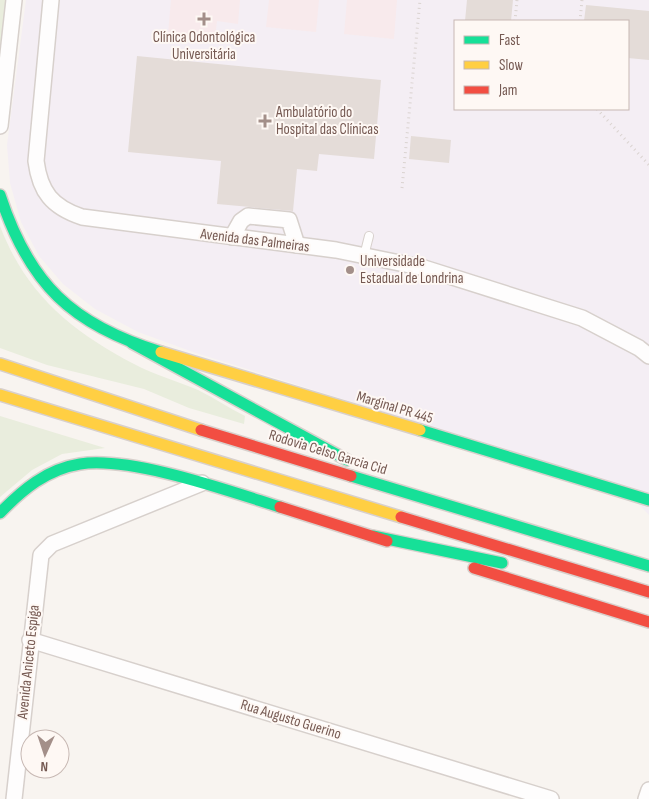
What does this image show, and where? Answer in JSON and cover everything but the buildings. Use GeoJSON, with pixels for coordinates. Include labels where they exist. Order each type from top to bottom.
{"type":"FeatureCollection","features":[{"type":"Feature","properties":{"kind":"main road"},"geometry":{"type":"LineString","coordinates":[[0,195],[18,245],[48,288],[84,320],[106,332],[132,342],[319,446],[413,493]]}},
{"type":"Feature","properties":{"kind":"main road","name":"Marginal PR 445"},"geometry":{"type":"LineString","coordinates":[[132,342],[649,500]]}},
{"type":"Feature","properties":{"kind":"main road","name":"Rodovia Celso Garcia Cid"},"geometry":{"type":"LineString","coordinates":[[0,364],[167,420],[649,566]]}},
{"type":"Feature","properties":{"kind":"main road"},"geometry":{"type":"LineString","coordinates":[[0,395],[649,593]]}},
{"type":"Feature","properties":{"kind":"main road"},"geometry":{"type":"LineString","coordinates":[[0,513],[33,482],[47,474],[80,464],[119,464],[202,483],[649,622]]}},
{"type":"Feature","properties":{"kind":"main road"},"geometry":{"type":"LineString","coordinates":[[373,536],[516,566]]}},
{"type":"Feature","properties":{"kind":"main road"},"geometry":{"type":"LineString","coordinates":[[535,570],[649,593]]}},
{"type":"Feature","properties":{"kind":"street"},"geometry":{"type":"LineString","coordinates":[[0,126],[14,0]]}},
{"type":"Feature","properties":{"kind":"street","name":"Avenida das Palmeiras"},"geometry":{"type":"LineString","coordinates":[[51,0],[36,161],[38,173],[48,195],[56,205],[66,212],[82,217],[297,245],[424,268],[582,318],[639,348],[649,356]]}},
{"type":"Feature","properties":{"kind":"street"},"geometry":{"type":"LineString","coordinates":[[232,237],[241,221],[248,216],[289,220],[297,245]]}},
{"type":"Feature","properties":{"kind":"street","name":"Avenida Aniceto Espiga"},"geometry":{"type":"LineString","coordinates":[[14,799],[30,640],[41,556],[52,544],[202,483]]}},
{"type":"Feature","properties":{"kind":"street","name":"Rua Augusto Guerino"},"geometry":{"type":"LineString","coordinates":[[30,640],[551,799]]}},
{"type":"Feature","properties":{"kind":"street"},"geometry":{"type":"LineString","coordinates":[[646,799],[649,790]]}},
{"type":"Feature","properties":{"kind":"lane"},"geometry":{"type":"LineString","coordinates":[[364,256],[368,236]]}},
{"type":"Feature","properties":{"kind":"path"},"geometry":{"type":"LineString","coordinates":[[402,188],[420,0]]}},
{"type":"Feature","properties":{"kind":"path"},"geometry":{"type":"LineString","coordinates":[[515,20],[517,0]]}},
{"type":"Feature","properties":{"kind":"path"},"geometry":{"type":"LineString","coordinates":[[580,20],[582,0]]}},
{"type":"Feature","properties":{"kind":"path"},"geometry":{"type":"LineString","coordinates":[[598,110],[649,166]]}},
{"type":"Feature","properties":{"kind":"shaded area","name":"Universidade Estadual de Londrina"},"geometry":{"type":"Polygon","coordinates":[[[26,0],[649,0],[649,515],[622,487],[193,352],[138,332],[95,309],[63,284],[39,256],[21,222],[10,183],[7,145],[26,0]]]}},
{"type":"Feature","properties":{"kind":"shaded area","name":"Clínica Odontológica Universitária"},"geometry":{"type":"Polygon","coordinates":[[[171,0],[240,0],[238,24],[217,21],[215,38],[168,34],[171,0]]]}},
{"type":"Feature","properties":{"kind":"shaded area","name":"Clínica Odontológica Universitária"},"geometry":{"type":"Polygon","coordinates":[[[269,0],[319,0],[316,32],[266,27],[269,0]]]}},
{"type":"Feature","properties":{"kind":"shaded area"},"geometry":{"type":"Polygon","coordinates":[[[347,0],[397,0],[394,39],[344,34],[347,0]]]}},
{"type":"Feature","properties":{"kind":"green space"},"geometry":{"type":"Polygon","coordinates":[[[0,0],[7,0],[0,51],[0,0]]]}},
{"type":"Feature","properties":{"kind":"green space"},"geometry":{"type":"Polygon","coordinates":[[[0,226],[23,272],[37,291],[71,324],[90,338],[134,364],[198,390],[245,416],[244,424],[189,408],[144,389],[47,365],[0,348],[0,226]]]}},
{"type":"Feature","properties":{"kind":"green space"},"geometry":{"type":"Polygon","coordinates":[[[0,416],[105,448],[62,454],[32,470],[0,497],[0,416]]]}},
{"type":"Feature","properties":{"kind":"traffic: fast"},"geometry":{"type":"LineString","coordinates":[[0,195],[25,253],[40,277],[58,297],[102,329],[161,352]]}},
{"type":"Feature","properties":{"kind":"traffic: fast"},"geometry":{"type":"LineString","coordinates":[[132,343],[347,460]]}},
{"type":"Feature","properties":{"kind":"traffic: fast"},"geometry":{"type":"LineString","coordinates":[[420,430],[649,500]]}},
{"type":"Feature","properties":{"kind":"traffic: fast"},"geometry":{"type":"LineString","coordinates":[[0,513],[17,496],[46,476],[80,464],[101,463],[126,465],[180,476],[280,507]]}},
{"type":"Feature","properties":{"kind":"traffic: fast"},"geometry":{"type":"LineString","coordinates":[[351,476],[649,566]]}},
{"type":"Feature","properties":{"kind":"traffic: fast"},"geometry":{"type":"LineString","coordinates":[[373,536],[502,563]]}},
{"type":"Feature","properties":{"kind":"traffic: slow"},"geometry":{"type":"LineString","coordinates":[[161,352],[420,430]]}},
{"type":"Feature","properties":{"kind":"traffic: slow"},"geometry":{"type":"LineString","coordinates":[[0,364],[201,430]]}},
{"type":"Feature","properties":{"kind":"traffic: slow"},"geometry":{"type":"LineString","coordinates":[[0,395],[401,517]]}},
{"type":"Feature","properties":{"kind":"traffic: jam"},"geometry":{"type":"LineString","coordinates":[[201,430],[351,476]]}},
{"type":"Feature","properties":{"kind":"traffic: jam"},"geometry":{"type":"LineString","coordinates":[[280,507],[387,541]]}},
{"type":"Feature","properties":{"kind":"traffic: jam"},"geometry":{"type":"LineString","coordinates":[[401,517],[649,592]]}},
{"type":"Feature","properties":{"kind":"traffic: jam"},"geometry":{"type":"LineString","coordinates":[[474,568],[649,622]]}},
{"type":"Feature","properties":{"kind":"place","name":"Clínica Odontológica Universitária"},"geometry":{"type":"Point","coordinates":[204,19]}},
{"type":"Feature","properties":{"kind":"place","name":"Ambulatório do Hospital das Clínicas"},"geometry":{"type":"Point","coordinates":[265,121]}},
{"type":"Feature","properties":{"kind":"place","name":"Universidade Estadual de Londrina"},"geometry":{"type":"Point","coordinates":[350,270]}}]}
